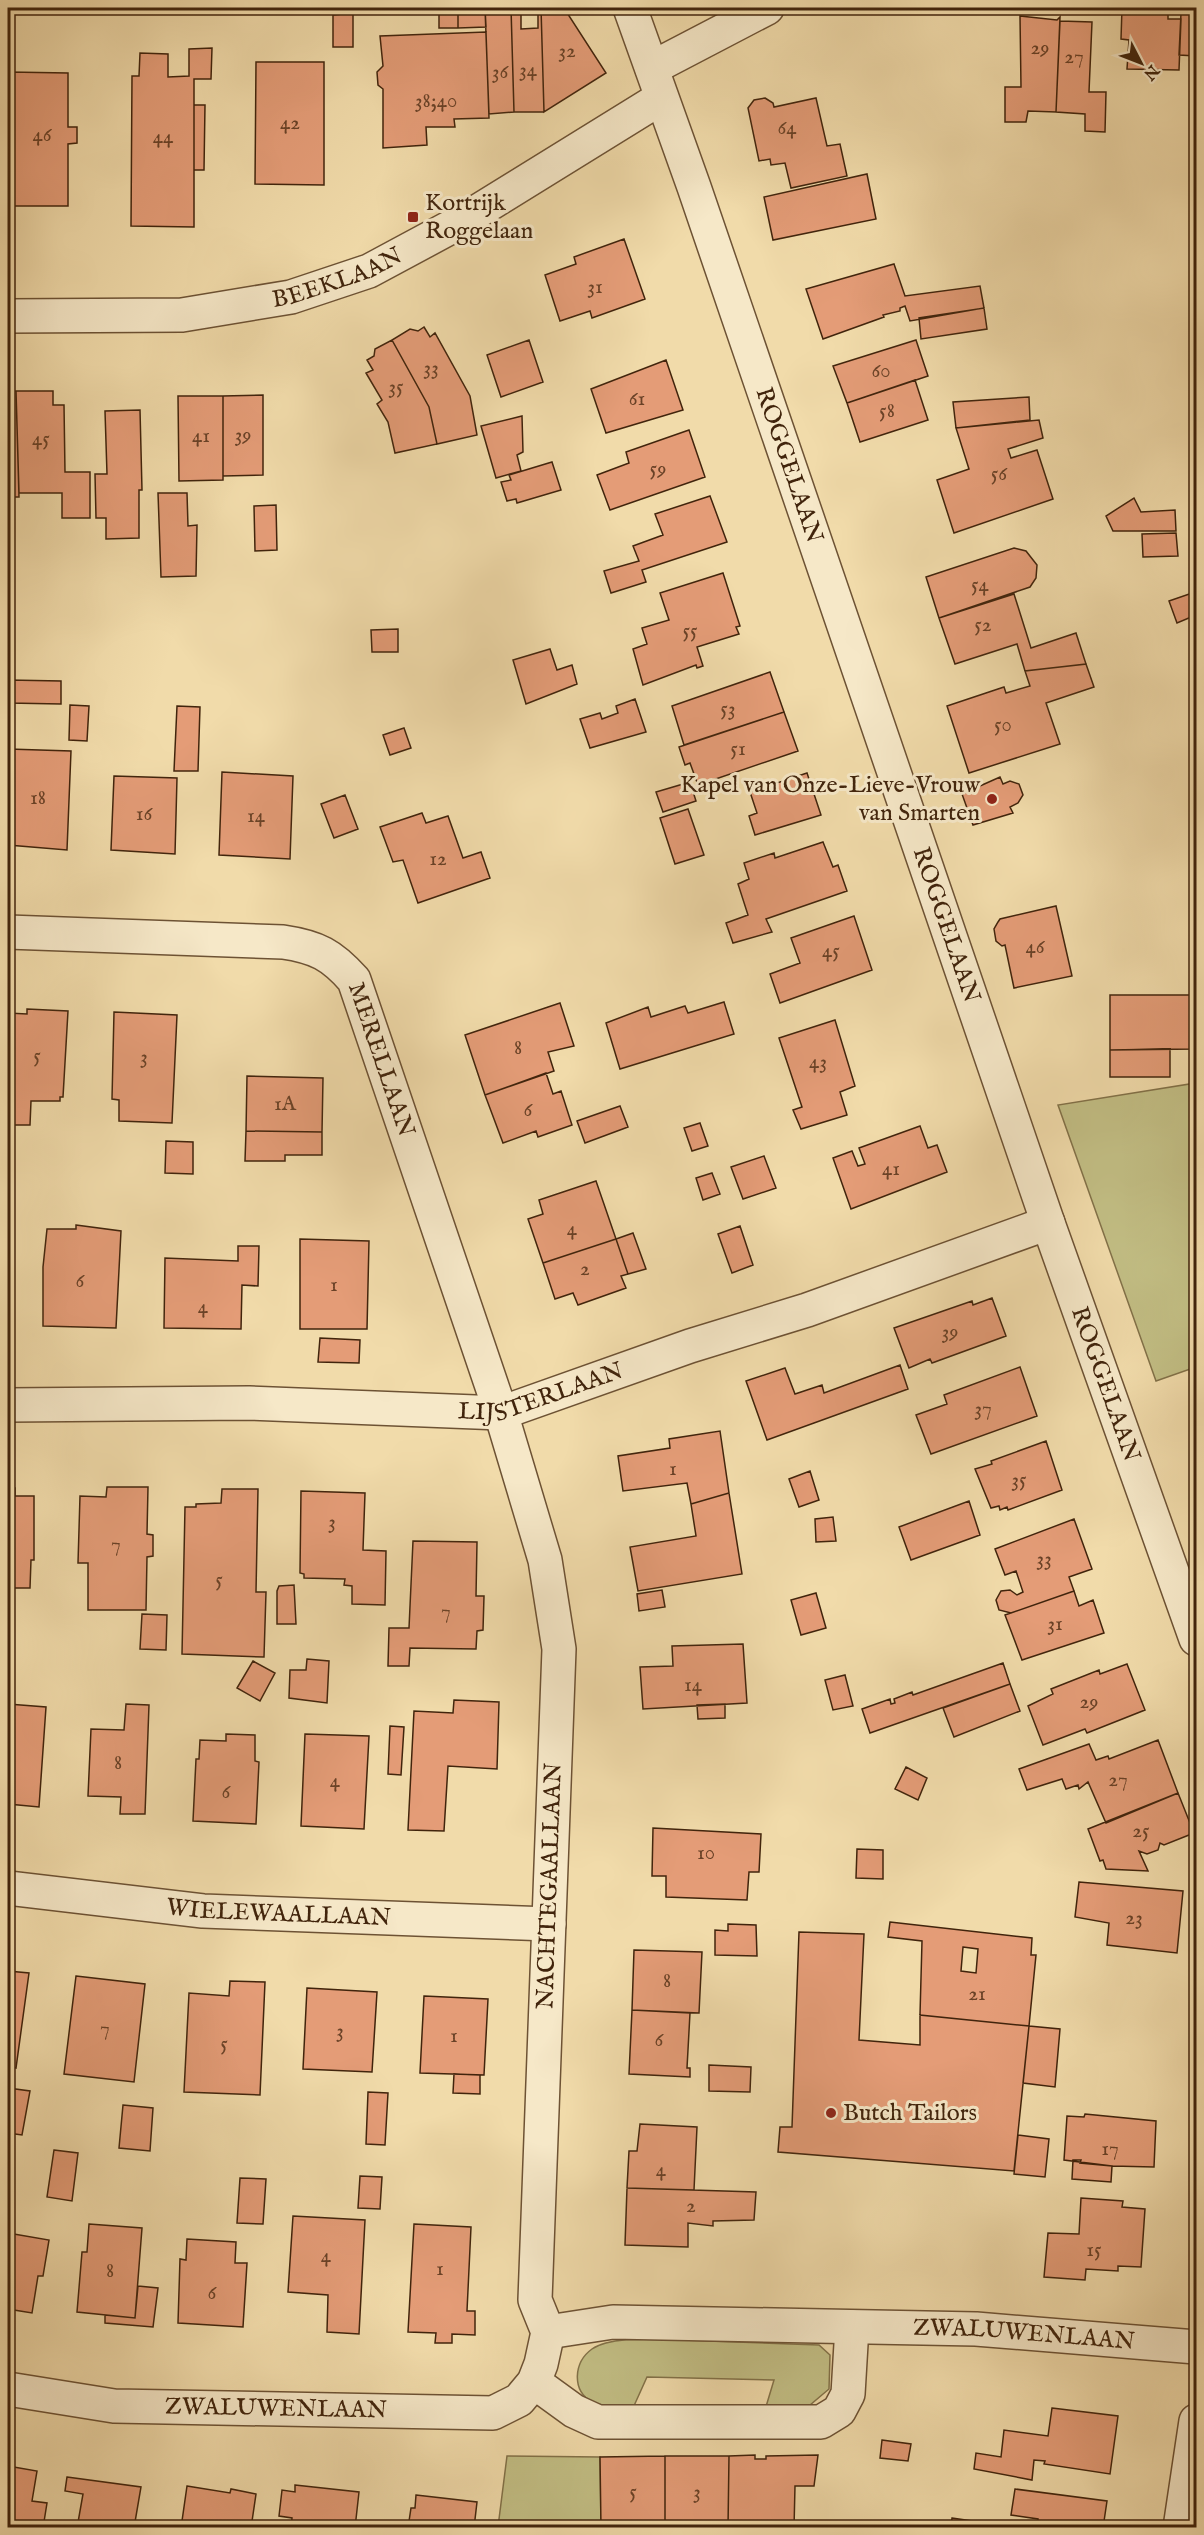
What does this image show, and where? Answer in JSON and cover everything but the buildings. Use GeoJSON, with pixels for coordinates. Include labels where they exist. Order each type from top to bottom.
{"type":"FeatureCollection","features":[{"type":"Feature","properties":{"kind":"street","name":"ROGGELAAN"},"geometry":{"type":"LineString","coordinates":[[630,8],[694,187],[1048,1223],[1197,1639]]}},
{"type":"Feature","properties":{"kind":"street","name":"BEEKLAAN"},"geometry":{"type":"LineString","coordinates":[[8,316],[182,315],[291,297],[369,271],[462,221],[767,8]]}},
{"type":"Feature","properties":{"kind":"street","name":"MERELLAAN"},"geometry":{"type":"LineString","coordinates":[[8,932],[283,942],[312,946],[338,962],[354,980],[501,1413]]}},
{"type":"Feature","properties":{"kind":"street","name":"LIJSTERLAAN"},"geometry":{"type":"LineString","coordinates":[[8,1405],[249,1403],[501,1413],[690,1346],[807,1310],[1048,1223]]}},
{"type":"Feature","properties":{"kind":"street","name":"NACHTEGAALLAAN"},"geometry":{"type":"LineString","coordinates":[[501,1413],[545,1560],[559,1649],[535,2300],[548,2332]]}},
{"type":"Feature","properties":{"kind":"street","name":"WIELEWAALLAAN"},"geometry":{"type":"LineString","coordinates":[[8,1888],[203,1911],[549,1924]]}},
{"type":"Feature","properties":{"kind":"street","name":"ZWALUWENLAAN"},"geometry":{"type":"LineString","coordinates":[[548,2332],[613,2322],[976,2329],[1197,2347]]}},
{"type":"Feature","properties":{"kind":"street"},"geometry":{"type":"LineString","coordinates":[[548,2332],[538,2373],[574,2411],[598,2422],[821,2421],[839,2411],[848,2394],[852,2327]]}},
{"type":"Feature","properties":{"kind":"street","name":"ZWALUWENLAAN"},"geometry":{"type":"LineString","coordinates":[[8,2389],[114,2406],[493,2413],[519,2400],[538,2373]]}},
{"type":"Feature","properties":{"kind":"street"},"geometry":{"type":"LineString","coordinates":[[1180,2528],[1197,2421]]}},
{"type":"Feature","properties":{"kind":"shaded area"},"geometry":{"type":"Polygon","coordinates":[[[1196,1083],[1196,1367],[1156,1381],[1058,1105],[1196,1083]]]}},
{"type":"Feature","properties":{"kind":"shaded area"},"geometry":{"type":"Polygon","coordinates":[[[623,2340],[819,2345],[830,2355],[829,2389],[810,2405],[765,2410],[774,2380],[647,2377],[633,2408],[597,2404],[585,2397],[581,2390],[577,2376],[579,2368],[581,2361],[592,2349],[623,2340]]]}},
{"type":"Feature","properties":{"kind":"shaded area"},"geometry":{"type":"Polygon","coordinates":[[[507,2456],[600,2457],[601,2527],[498,2527],[507,2456]]]}},
{"type":"Feature","properties":{"kind":"place","name":"Kortrijk Roggelaan"},"geometry":{"type":"Point","coordinates":[413,217]}},
{"type":"Feature","properties":{"kind":"place","name":"Kapel van Onze-Lieve-Vrouw van Smarten"},"geometry":{"type":"Point","coordinates":[992,799]}},
{"type":"Feature","properties":{"kind":"place","name":"Butch Tailors"},"geometry":{"type":"Point","coordinates":[831,2113]}}]}
